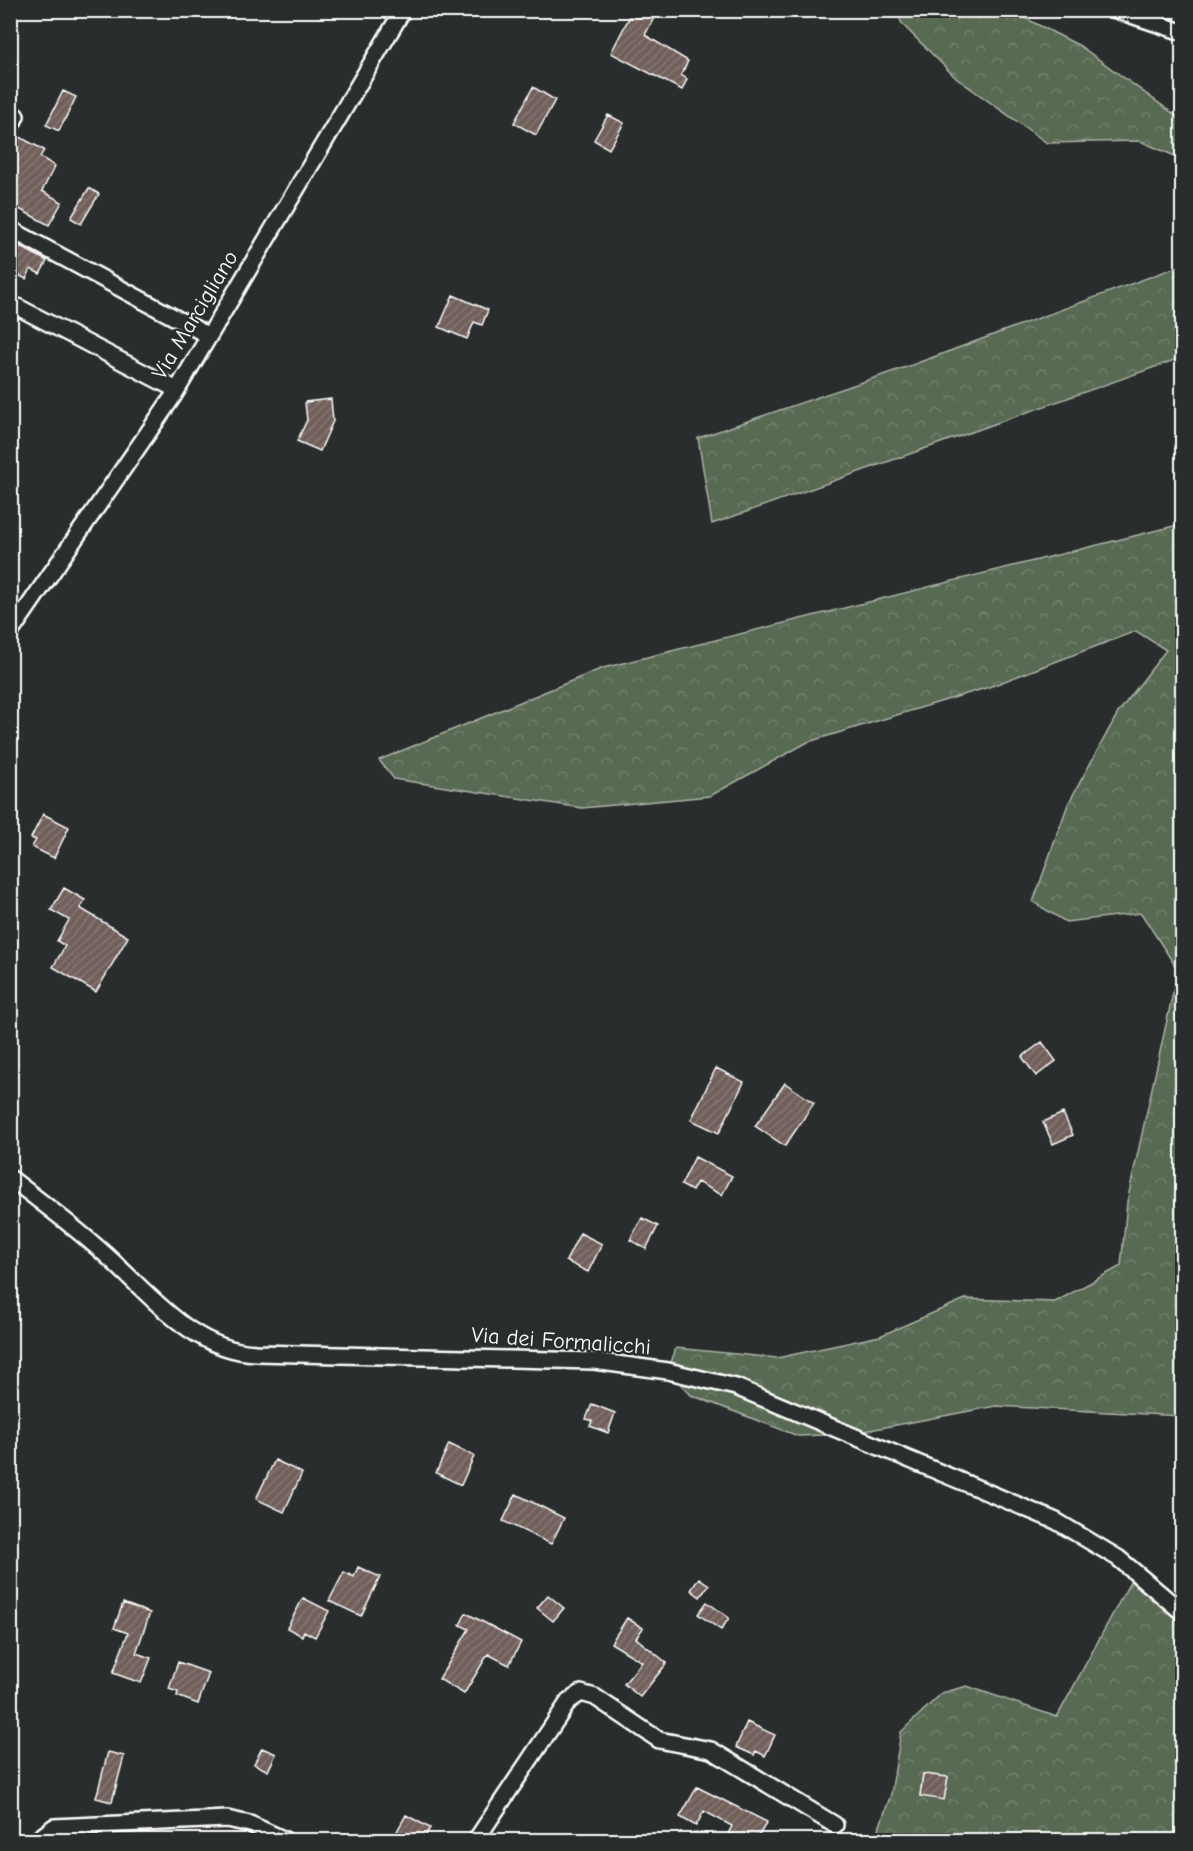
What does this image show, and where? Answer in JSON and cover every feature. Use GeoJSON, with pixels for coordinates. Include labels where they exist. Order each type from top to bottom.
{"type":"FeatureCollection","features":[{"type":"Feature","properties":{"kind":"street","name":"Via Marcigliano"},"geometry":{"type":"LineString","coordinates":[[10,633],[177,390],[403,10]]}},
{"type":"Feature","properties":{"kind":"street"},"geometry":{"type":"LineString","coordinates":[[1116,10],[1182,32]]}},
{"type":"Feature","properties":{"kind":"street"},"geometry":{"type":"LineString","coordinates":[[10,229],[209,336]]}},
{"type":"Feature","properties":{"kind":"street"},"geometry":{"type":"LineString","coordinates":[[10,303],[177,390]]}},
{"type":"Feature","properties":{"kind":"street","name":"Via dei Formalicchi"},"geometry":{"type":"LineString","coordinates":[[10,1178],[77,1230],[179,1322],[226,1349],[247,1353],[594,1361],[631,1364],[710,1379],[764,1398],[1056,1521],[1118,1558],[1182,1612]]}},
{"type":"Feature","properties":{"kind":"street"},"geometry":{"type":"LineString","coordinates":[[476,1840],[569,1701],[581,1693],[595,1697],[659,1740],[711,1749],[836,1825]]}},
{"type":"Feature","properties":{"kind":"street"},"geometry":{"type":"LineString","coordinates":[[37,1840],[54,1827],[227,1819],[250,1824],[285,1840]]}},
{"type":"Feature","properties":{"kind":"green space"},"geometry":{"type":"Polygon","coordinates":[[[897,11],[1011,11],[1080,46],[1182,120],[1182,159],[1140,141],[1047,143],[956,78],[902,24],[897,11]]]}},
{"type":"Feature","properties":{"kind":"green space"},"geometry":{"type":"Polygon","coordinates":[[[1182,265],[1182,343],[1175,360],[712,524],[698,438],[912,365],[1182,265]]]}},
{"type":"Feature","properties":{"kind":"green space"},"geometry":{"type":"Polygon","coordinates":[[[1182,524],[1182,1416],[996,1406],[849,1434],[798,1436],[691,1395],[668,1371],[676,1348],[777,1358],[880,1336],[965,1299],[1055,1302],[1121,1266],[1127,1202],[1178,970],[1141,913],[1066,922],[1033,902],[1068,804],[1118,713],[1166,650],[1136,631],[989,687],[808,742],[710,796],[582,808],[394,779],[379,760],[603,668],[1182,524]]]}},
{"type":"Feature","properties":{"kind":"green space"},"geometry":{"type":"Polygon","coordinates":[[[1136,1571],[1182,1612],[1182,1840],[875,1840],[891,1794],[901,1732],[942,1693],[967,1686],[1057,1717],[1136,1571]],[[923,1774],[920,1796],[947,1778],[923,1774]]]}},
{"type":"Feature","properties":{"kind":"building"},"geometry":{"type":"Polygon","coordinates":[[[633,10],[658,10],[645,35],[688,61],[681,75],[687,79],[682,90],[611,53],[633,10]]]}},
{"type":"Feature","properties":{"kind":"building"},"geometry":{"type":"Polygon","coordinates":[[[533,87],[555,100],[536,135],[514,123],[533,87]]]}},
{"type":"Feature","properties":{"kind":"building"},"geometry":{"type":"Polygon","coordinates":[[[63,91],[76,97],[59,131],[46,125],[63,91]]]}},
{"type":"Feature","properties":{"kind":"building"},"geometry":{"type":"Polygon","coordinates":[[[608,115],[624,123],[609,149],[594,140],[608,115]]]}},
{"type":"Feature","properties":{"kind":"building"},"geometry":{"type":"Polygon","coordinates":[[[16,135],[44,150],[40,157],[55,166],[42,191],[62,202],[49,225],[10,204],[10,146],[16,135]]]}},
{"type":"Feature","properties":{"kind":"building"},"geometry":{"type":"Polygon","coordinates":[[[89,188],[99,194],[81,224],[71,218],[89,188]]]}},
{"type":"Feature","properties":{"kind":"building"},"geometry":{"type":"Polygon","coordinates":[[[10,241],[47,261],[40,274],[31,269],[26,279],[10,271],[10,241]]]}},
{"type":"Feature","properties":{"kind":"building"},"geometry":{"type":"Polygon","coordinates":[[[453,295],[488,310],[482,325],[474,322],[467,339],[439,327],[453,295]]]}},
{"type":"Feature","properties":{"kind":"building"},"geometry":{"type":"Polygon","coordinates":[[[331,399],[333,421],[320,451],[297,441],[307,420],[305,402],[331,399]]]}},
{"type":"Feature","properties":{"kind":"building"},"geometry":{"type":"Polygon","coordinates":[[[43,814],[69,827],[54,858],[32,847],[36,840],[31,838],[43,814]]]}},
{"type":"Feature","properties":{"kind":"building"},"geometry":{"type":"Polygon","coordinates":[[[64,888],[85,900],[80,908],[128,937],[96,992],[53,967],[65,946],[57,941],[69,920],[51,910],[64,888]]]}},
{"type":"Feature","properties":{"kind":"building"},"geometry":{"type":"Polygon","coordinates":[[[1042,1042],[1056,1061],[1036,1076],[1022,1057],[1042,1042]]]}},
{"type":"Feature","properties":{"kind":"building"},"geometry":{"type":"Polygon","coordinates":[[[716,1068],[744,1082],[719,1133],[691,1120],[716,1068]]]}},
{"type":"Feature","properties":{"kind":"building"},"geometry":{"type":"Polygon","coordinates":[[[785,1083],[814,1103],[785,1146],[755,1126],[785,1083]]]}},
{"type":"Feature","properties":{"kind":"building"},"geometry":{"type":"Polygon","coordinates":[[[1063,1113],[1073,1135],[1053,1144],[1043,1122],[1063,1113]]]}},
{"type":"Feature","properties":{"kind":"building"},"geometry":{"type":"Polygon","coordinates":[[[695,1157],[732,1176],[722,1195],[697,1182],[692,1191],[681,1185],[695,1157]]]}},
{"type":"Feature","properties":{"kind":"building"},"geometry":{"type":"Polygon","coordinates":[[[642,1218],[658,1226],[646,1249],[630,1240],[642,1218]]]}},
{"type":"Feature","properties":{"kind":"building"},"geometry":{"type":"Polygon","coordinates":[[[580,1233],[602,1244],[588,1272],[566,1261],[580,1233]]]}},
{"type":"Feature","properties":{"kind":"building"},"geometry":{"type":"Polygon","coordinates":[[[592,1404],[615,1413],[608,1433],[590,1426],[592,1421],[586,1419],[592,1404]]]}},
{"type":"Feature","properties":{"kind":"building"},"geometry":{"type":"Polygon","coordinates":[[[449,1444],[474,1456],[461,1485],[436,1473],[449,1444]]]}},
{"type":"Feature","properties":{"kind":"building"},"geometry":{"type":"Polygon","coordinates":[[[275,1460],[302,1473],[284,1512],[256,1499],[275,1460]]]}},
{"type":"Feature","properties":{"kind":"building"},"geometry":{"type":"Polygon","coordinates":[[[516,1494],[564,1518],[551,1544],[503,1521],[516,1494]]]}},
{"type":"Feature","properties":{"kind":"building"},"geometry":{"type":"Polygon","coordinates":[[[358,1567],[380,1577],[361,1616],[329,1601],[344,1572],[354,1577],[358,1567]]]}},
{"type":"Feature","properties":{"kind":"building"},"geometry":{"type":"Polygon","coordinates":[[[699,1578],[709,1585],[700,1597],[691,1590],[699,1578]]]}},
{"type":"Feature","properties":{"kind":"building"},"geometry":{"type":"Polygon","coordinates":[[[548,1595],[564,1608],[553,1621],[537,1608],[548,1595]]]}},
{"type":"Feature","properties":{"kind":"building"},"geometry":{"type":"Polygon","coordinates":[[[303,1598],[329,1611],[315,1637],[304,1631],[302,1636],[287,1628],[303,1598]]]}},
{"type":"Feature","properties":{"kind":"building"},"geometry":{"type":"Polygon","coordinates":[[[707,1602],[729,1618],[721,1630],[698,1614],[707,1602]]]}},
{"type":"Feature","properties":{"kind":"building"},"geometry":{"type":"Polygon","coordinates":[[[123,1603],[150,1613],[136,1653],[151,1658],[141,1683],[113,1673],[128,1633],[114,1628],[123,1603]]]}},
{"type":"Feature","properties":{"kind":"building"},"geometry":{"type":"Polygon","coordinates":[[[466,1613],[521,1642],[509,1665],[488,1654],[464,1694],[439,1679],[469,1629],[460,1625],[466,1613]]]}},
{"type":"Feature","properties":{"kind":"building"},"geometry":{"type":"Polygon","coordinates":[[[627,1618],[643,1628],[636,1638],[667,1663],[640,1697],[624,1684],[642,1662],[611,1643],[627,1618]]]}},
{"type":"Feature","properties":{"kind":"building"},"geometry":{"type":"Polygon","coordinates":[[[178,1662],[209,1673],[198,1704],[177,1696],[178,1692],[169,1689],[178,1662]]]}},
{"type":"Feature","properties":{"kind":"building"},"geometry":{"type":"Polygon","coordinates":[[[747,1722],[775,1735],[765,1756],[756,1751],[754,1755],[736,1747],[747,1722]]]}},
{"type":"Feature","properties":{"kind":"building"},"geometry":{"type":"Polygon","coordinates":[[[262,1748],[276,1754],[268,1771],[254,1764],[262,1748]]]}},
{"type":"Feature","properties":{"kind":"building"},"geometry":{"type":"Polygon","coordinates":[[[108,1752],[124,1756],[112,1802],[96,1798],[108,1752]]]}},
{"type":"Feature","properties":{"kind":"building"},"geometry":{"type":"Polygon","coordinates":[[[923,1774],[948,1777],[944,1800],[920,1796],[923,1774]]]}},
{"type":"Feature","properties":{"kind":"building"},"geometry":{"type":"Polygon","coordinates":[[[697,1787],[767,1822],[756,1840],[740,1840],[728,1834],[732,1826],[704,1811],[696,1826],[680,1817],[697,1787]]]}},
{"type":"Feature","properties":{"kind":"building"},"geometry":{"type":"Polygon","coordinates":[[[406,1815],[430,1828],[423,1840],[406,1840],[395,1835],[406,1815]]]}}]}
